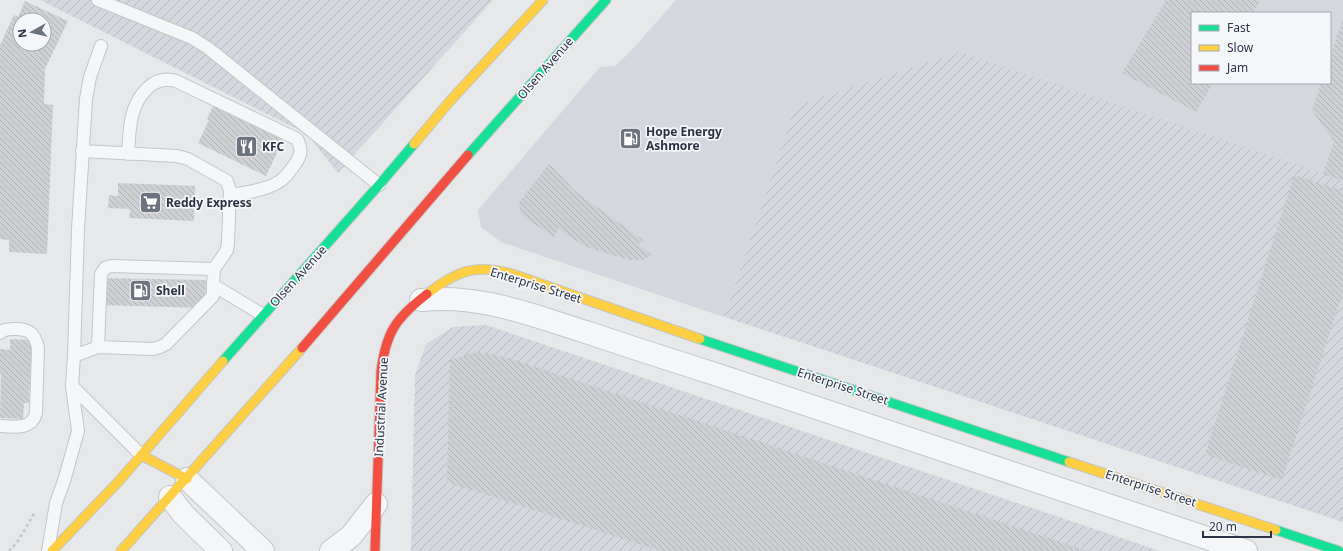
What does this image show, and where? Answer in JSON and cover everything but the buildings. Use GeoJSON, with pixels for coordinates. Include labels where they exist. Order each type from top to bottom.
{"type":"FeatureCollection","features":[{"type":"Feature","properties":{"kind":"main road","name":"Olsen Avenue"},"geometry":{"type":"LineString","coordinates":[[52,551],[119,481],[263,315],[379,185],[450,101],[543,0]]}},
{"type":"Feature","properties":{"kind":"main road","name":"Olsen Avenue"},"geometry":{"type":"LineString","coordinates":[[121,551],[168,494],[187,479],[606,0]]}},
{"type":"Feature","properties":{"kind":"main road","name":"Enterprise Street"},"geometry":{"type":"LineString","coordinates":[[421,300],[445,282],[467,271],[485,269],[506,272],[694,337],[1339,551]]}},
{"type":"Feature","properties":{"kind":"main road","name":"Industrial Avenue"},"geometry":{"type":"LineString","coordinates":[[375,551],[380,386],[385,347],[392,329],[402,315],[421,300]]}},
{"type":"Feature","properties":{"kind":"main road"},"geometry":{"type":"LineString","coordinates":[[141,455],[187,479]]}},
{"type":"Feature","properties":{"kind":"main road"},"geometry":{"type":"LineString","coordinates":[[141,455],[153,473]]}},
{"type":"Feature","properties":{"kind":"street"},"geometry":{"type":"LineString","coordinates":[[421,300],[440,298],[467,299],[505,307],[686,365],[1246,551]]}},
{"type":"Feature","properties":{"kind":"street"},"geometry":{"type":"LineString","coordinates":[[187,479],[263,551]]}},
{"type":"Feature","properties":{"kind":"street"},"geometry":{"type":"LineString","coordinates":[[168,494],[184,515],[221,551]]}},
{"type":"Feature","properties":{"kind":"street"},"geometry":{"type":"LineString","coordinates":[[331,551],[351,536],[376,504]]}},
{"type":"Feature","properties":{"kind":"lane"},"geometry":{"type":"LineString","coordinates":[[98,0],[192,38],[208,48],[379,185]]}},
{"type":"Feature","properties":{"kind":"lane"},"geometry":{"type":"LineString","coordinates":[[48,551],[56,503],[64,481],[78,431],[72,386],[82,151],[86,99],[90,77],[101,46]]}},
{"type":"Feature","properties":{"kind":"lane"},"geometry":{"type":"LineString","coordinates":[[128,154],[132,118],[135,108],[149,86],[162,80],[170,79],[297,139],[301,147],[300,154],[285,178],[277,183],[248,193],[230,195]]}},
{"type":"Feature","properties":{"kind":"lane"},"geometry":{"type":"LineString","coordinates":[[74,356],[98,347],[153,349],[166,344],[213,296],[214,269],[227,250],[230,195],[227,180],[188,159],[177,156],[82,151]]}},
{"type":"Feature","properties":{"kind":"lane"},"geometry":{"type":"LineString","coordinates":[[98,347],[101,274],[105,268],[111,266],[214,269]]}},
{"type":"Feature","properties":{"kind":"lane"},"geometry":{"type":"LineString","coordinates":[[213,285],[263,315]]}},
{"type":"Feature","properties":{"kind":"lane"},"geometry":{"type":"LineString","coordinates":[[0,333],[8,329],[26,330],[35,338],[38,348],[36,413],[34,419],[31,423],[20,427],[0,426]]}},
{"type":"Feature","properties":{"kind":"lane"},"geometry":{"type":"LineString","coordinates":[[72,386],[141,455]]}},
{"type":"Feature","properties":{"kind":"shaded area"},"geometry":{"type":"Polygon","coordinates":[[[40,0],[493,0],[338,173],[307,134],[40,0]]]}},
{"type":"Feature","properties":{"kind":"shaded area"},"geometry":{"type":"Polygon","coordinates":[[[676,0],[1343,0],[1343,180],[1292,164],[795,106],[724,317],[501,242],[481,227],[478,210],[600,67],[615,66],[630,52],[676,0]]]}},
{"type":"Feature","properties":{"kind":"shaded area"},"geometry":{"type":"Polygon","coordinates":[[[959,52],[1343,180],[1343,522],[724,317],[795,106],[959,52]]]}},
{"type":"Feature","properties":{"kind":"shaded area"},"geometry":{"type":"Polygon","coordinates":[[[486,325],[1160,551],[411,551],[415,375],[426,344],[453,327],[486,325]]]}},
{"type":"Feature","properties":{"kind":"traffic: fast"},"geometry":{"type":"LineString","coordinates":[[468,155],[606,0]]}},
{"type":"Feature","properties":{"kind":"traffic: fast"},"geometry":{"type":"LineString","coordinates":[[223,361],[414,144]]}},
{"type":"Feature","properties":{"kind":"traffic: fast"},"geometry":{"type":"LineString","coordinates":[[700,339],[1069,462]]}},
{"type":"Feature","properties":{"kind":"traffic: fast"},"geometry":{"type":"LineString","coordinates":[[1276,530],[1339,551]]}},
{"type":"Feature","properties":{"kind":"traffic: slow"},"geometry":{"type":"LineString","coordinates":[[414,144],[450,101],[543,0]]}},
{"type":"Feature","properties":{"kind":"traffic: slow"},"geometry":{"type":"LineString","coordinates":[[427,294],[448,279],[458,274],[478,269],[501,271],[700,339]]}},
{"type":"Feature","properties":{"kind":"traffic: slow"},"geometry":{"type":"LineString","coordinates":[[121,551],[302,348]]}},
{"type":"Feature","properties":{"kind":"traffic: slow"},"geometry":{"type":"LineString","coordinates":[[52,551],[119,481],[223,361]]}},
{"type":"Feature","properties":{"kind":"traffic: slow"},"geometry":{"type":"LineString","coordinates":[[141,455],[187,479]]}},
{"type":"Feature","properties":{"kind":"traffic: slow"},"geometry":{"type":"LineString","coordinates":[[1069,462],[1276,530]]}},
{"type":"Feature","properties":{"kind":"traffic: jam"},"geometry":{"type":"LineString","coordinates":[[302,348],[468,155]]}},
{"type":"Feature","properties":{"kind":"traffic: jam"},"geometry":{"type":"LineString","coordinates":[[375,551],[381,371],[383,357],[394,327],[407,311],[427,294]]}},
{"type":"Feature","properties":{"kind":"place","name":"Hope Energy Ashmore"},"geometry":{"type":"Point","coordinates":[631,138]}},
{"type":"Feature","properties":{"kind":"place","name":"KFC"},"geometry":{"type":"Point","coordinates":[246,146]}},
{"type":"Feature","properties":{"kind":"place","name":"Reddy Express"},"geometry":{"type":"Point","coordinates":[151,202]}},
{"type":"Feature","properties":{"kind":"place","name":"Shell"},"geometry":{"type":"Point","coordinates":[141,290]}}]}
